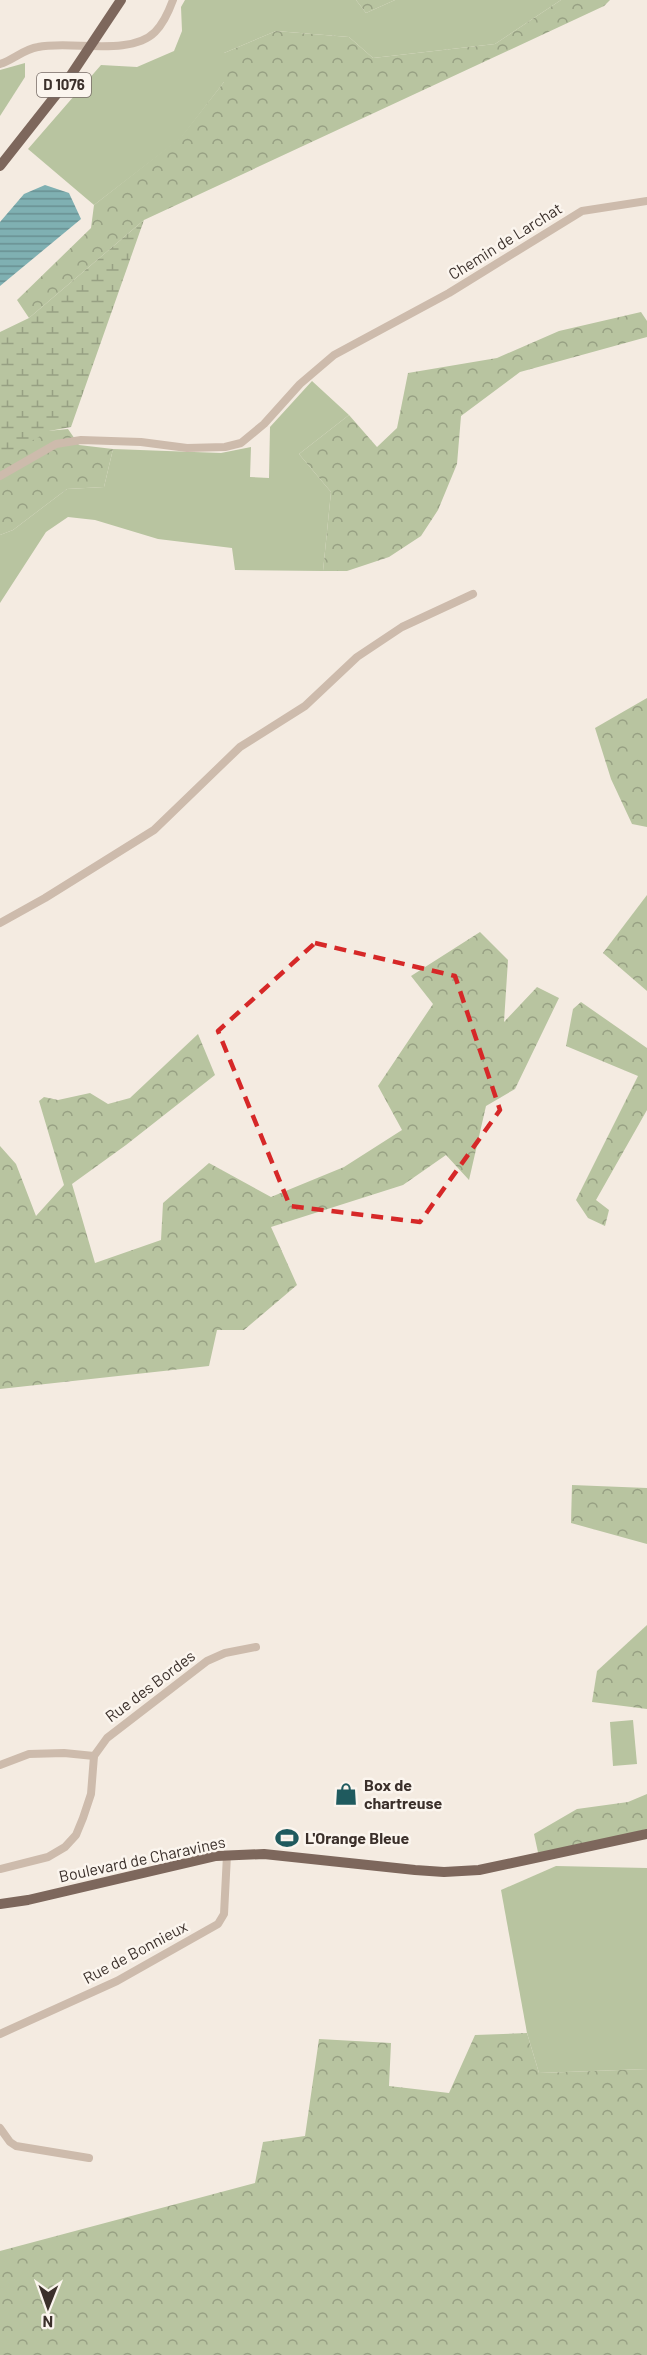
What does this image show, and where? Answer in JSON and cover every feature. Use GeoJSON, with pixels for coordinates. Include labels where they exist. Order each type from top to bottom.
{"type":"FeatureCollection","features":[{"type":"Feature","properties":{"kind":"main road","name":"D 1076"},"geometry":{"type":"LineString","coordinates":[[0,166],[73,74],[121,0]]}},
{"type":"Feature","properties":{"kind":"main road","name":"Boulevard de Charavines"},"geometry":{"type":"LineString","coordinates":[[0,1904],[28,1900],[208,1857],[264,1854],[415,1870],[463,1872],[647,1834]]}},
{"type":"Feature","properties":{"kind":"street"},"geometry":{"type":"LineString","coordinates":[[0,64],[38,47],[117,46],[141,40],[154,33],[166,18],[173,0]]}},
{"type":"Feature","properties":{"kind":"street","name":"Chemin de Larchat"},"geometry":{"type":"LineString","coordinates":[[0,476],[56,444],[81,440],[141,442],[187,448],[225,447],[241,443],[264,424],[300,384],[334,355],[449,293],[582,211],[647,201]]}},
{"type":"Feature","properties":{"kind":"street"},"geometry":{"type":"LineString","coordinates":[[0,923],[45,898],[154,830],[240,747],[305,706],[357,657],[402,627],[473,594]]}},
{"type":"Feature","properties":{"kind":"street","name":"Rue des Bordes"},"geometry":{"type":"LineString","coordinates":[[94,1756],[107,1738],[207,1661],[225,1653],[256,1647]]}},
{"type":"Feature","properties":{"kind":"street"},"geometry":{"type":"LineString","coordinates":[[0,1765],[28,1754],[64,1753],[94,1756],[91,1794],[76,1835],[65,1847],[48,1857],[0,1869]]}},
{"type":"Feature","properties":{"kind":"street","name":"Rue de Bonnieux"},"geometry":{"type":"LineString","coordinates":[[0,2034],[117,1981],[218,1924],[224,1914],[227,1855]]}},
{"type":"Feature","properties":{"kind":"street"},"geometry":{"type":"LineString","coordinates":[[0,2128],[10,2142],[16,2146],[89,2158]]}},
{"type":"Feature","properties":{"kind":"highlighted area"},"geometry":{"type":"Polygon","coordinates":[[[315,943],[455,976],[500,1110],[420,1222],[290,1206],[218,1031],[315,943]]]}},
{"type":"Feature","properties":{"kind":"green space"},"geometry":{"type":"Polygon","coordinates":[[[185,0],[356,0],[366,13],[395,0],[561,0],[495,44],[373,58],[349,37],[276,31],[224,53],[224,82],[181,138],[94,205],[28,149],[101,65],[137,67],[174,51],[182,31],[181,7],[185,0]]]}},
{"type":"Feature","properties":{"kind":"green space"},"geometry":{"type":"Polygon","coordinates":[[[356,0],[395,0],[366,13],[356,0]]]}},
{"type":"Feature","properties":{"kind":"green space"},"geometry":{"type":"Polygon","coordinates":[[[561,0],[610,0],[604,6],[144,220],[29,318],[17,300],[91,228],[94,205],[181,137],[224,82],[224,53],[276,31],[349,37],[373,58],[495,44],[561,0]]]}},
{"type":"Feature","properties":{"kind":"green space"},"geometry":{"type":"Polygon","coordinates":[[[25,63],[25,77],[0,116],[0,70],[25,63]]]}},
{"type":"Feature","properties":{"kind":"green space"},"geometry":{"type":"Polygon","coordinates":[[[144,220],[71,427],[49,431],[0,459],[0,332],[29,318],[144,220]]]}},
{"type":"Feature","properties":{"kind":"green space"},"geometry":{"type":"Polygon","coordinates":[[[641,312],[647,321],[647,337],[520,372],[461,416],[457,464],[438,510],[421,536],[389,557],[347,571],[323,571],[331,492],[299,454],[349,415],[377,447],[397,428],[408,373],[497,358],[559,331],[641,312]]]}},
{"type":"Feature","properties":{"kind":"green space"},"geometry":{"type":"Polygon","coordinates":[[[312,381],[349,415],[299,454],[331,492],[323,571],[235,570],[232,548],[158,539],[95,520],[68,517],[46,532],[0,603],[0,535],[13,530],[67,489],[104,487],[113,449],[221,453],[251,447],[250,477],[269,478],[270,427],[312,381]]]}},
{"type":"Feature","properties":{"kind":"green space"},"geometry":{"type":"Polygon","coordinates":[[[68,429],[79,445],[113,449],[104,487],[67,489],[13,530],[0,535],[0,458],[47,431],[68,429]]]}},
{"type":"Feature","properties":{"kind":"green space"},"geometry":{"type":"Polygon","coordinates":[[[647,698],[647,827],[632,824],[611,779],[595,728],[647,698]]]}},
{"type":"Feature","properties":{"kind":"green space"},"geometry":{"type":"Polygon","coordinates":[[[647,895],[647,991],[603,953],[647,895]]]}},
{"type":"Feature","properties":{"kind":"green space"},"geometry":{"type":"Polygon","coordinates":[[[480,932],[508,960],[504,1022],[537,987],[559,998],[515,1089],[486,1106],[469,1180],[446,1155],[403,1185],[271,1227],[297,1285],[244,1330],[217,1330],[209,1366],[0,1389],[0,1146],[16,1164],[36,1216],[64,1185],[39,1101],[44,1097],[58,1100],[90,1093],[108,1104],[130,1098],[198,1034],[215,1075],[72,1184],[95,1263],[161,1240],[163,1203],[209,1163],[271,1197],[344,1167],[402,1130],[378,1086],[433,1004],[411,976],[480,932]]]}},
{"type":"Feature","properties":{"kind":"green space"},"geometry":{"type":"Polygon","coordinates":[[[581,1002],[647,1048],[647,1110],[596,1200],[609,1210],[605,1226],[588,1218],[576,1200],[638,1076],[566,1046],[573,1009],[581,1002]]]}},
{"type":"Feature","properties":{"kind":"green space"},"geometry":{"type":"Polygon","coordinates":[[[572,1485],[647,1488],[647,1544],[571,1523],[572,1485]]]}},
{"type":"Feature","properties":{"kind":"green space"},"geometry":{"type":"Polygon","coordinates":[[[647,1625],[647,1709],[592,1702],[597,1671],[647,1625]]]}},
{"type":"Feature","properties":{"kind":"green space"},"geometry":{"type":"Polygon","coordinates":[[[633,1720],[637,1764],[613,1766],[610,1722],[633,1720]]]}},
{"type":"Feature","properties":{"kind":"green space"},"geometry":{"type":"Polygon","coordinates":[[[647,1794],[647,1829],[539,1857],[534,1834],[577,1809],[628,1802],[647,1794]]]}},
{"type":"Feature","properties":{"kind":"green space"},"geometry":{"type":"Polygon","coordinates":[[[556,1866],[647,1868],[647,2069],[539,2073],[527,2033],[501,1890],[556,1866]]]}},
{"type":"Feature","properties":{"kind":"green space"},"geometry":{"type":"Polygon","coordinates":[[[527,2033],[539,2073],[647,2069],[647,2355],[0,2355],[0,2251],[255,2183],[263,2142],[305,2136],[319,2039],[391,2043],[389,2086],[449,2093],[475,2035],[527,2033]]]}},
{"type":"Feature","properties":{"kind":"water"},"geometry":{"type":"Polygon","coordinates":[[[45,185],[69,193],[81,219],[0,286],[0,222],[24,194],[45,185]]]}},
{"type":"Feature","properties":{"kind":"place","name":"Box de chartreuse"},"geometry":{"type":"Point","coordinates":[346,1794]}},
{"type":"Feature","properties":{"kind":"place","name":"L'Orange Bleue"},"geometry":{"type":"Point","coordinates":[287,1838]}}]}
